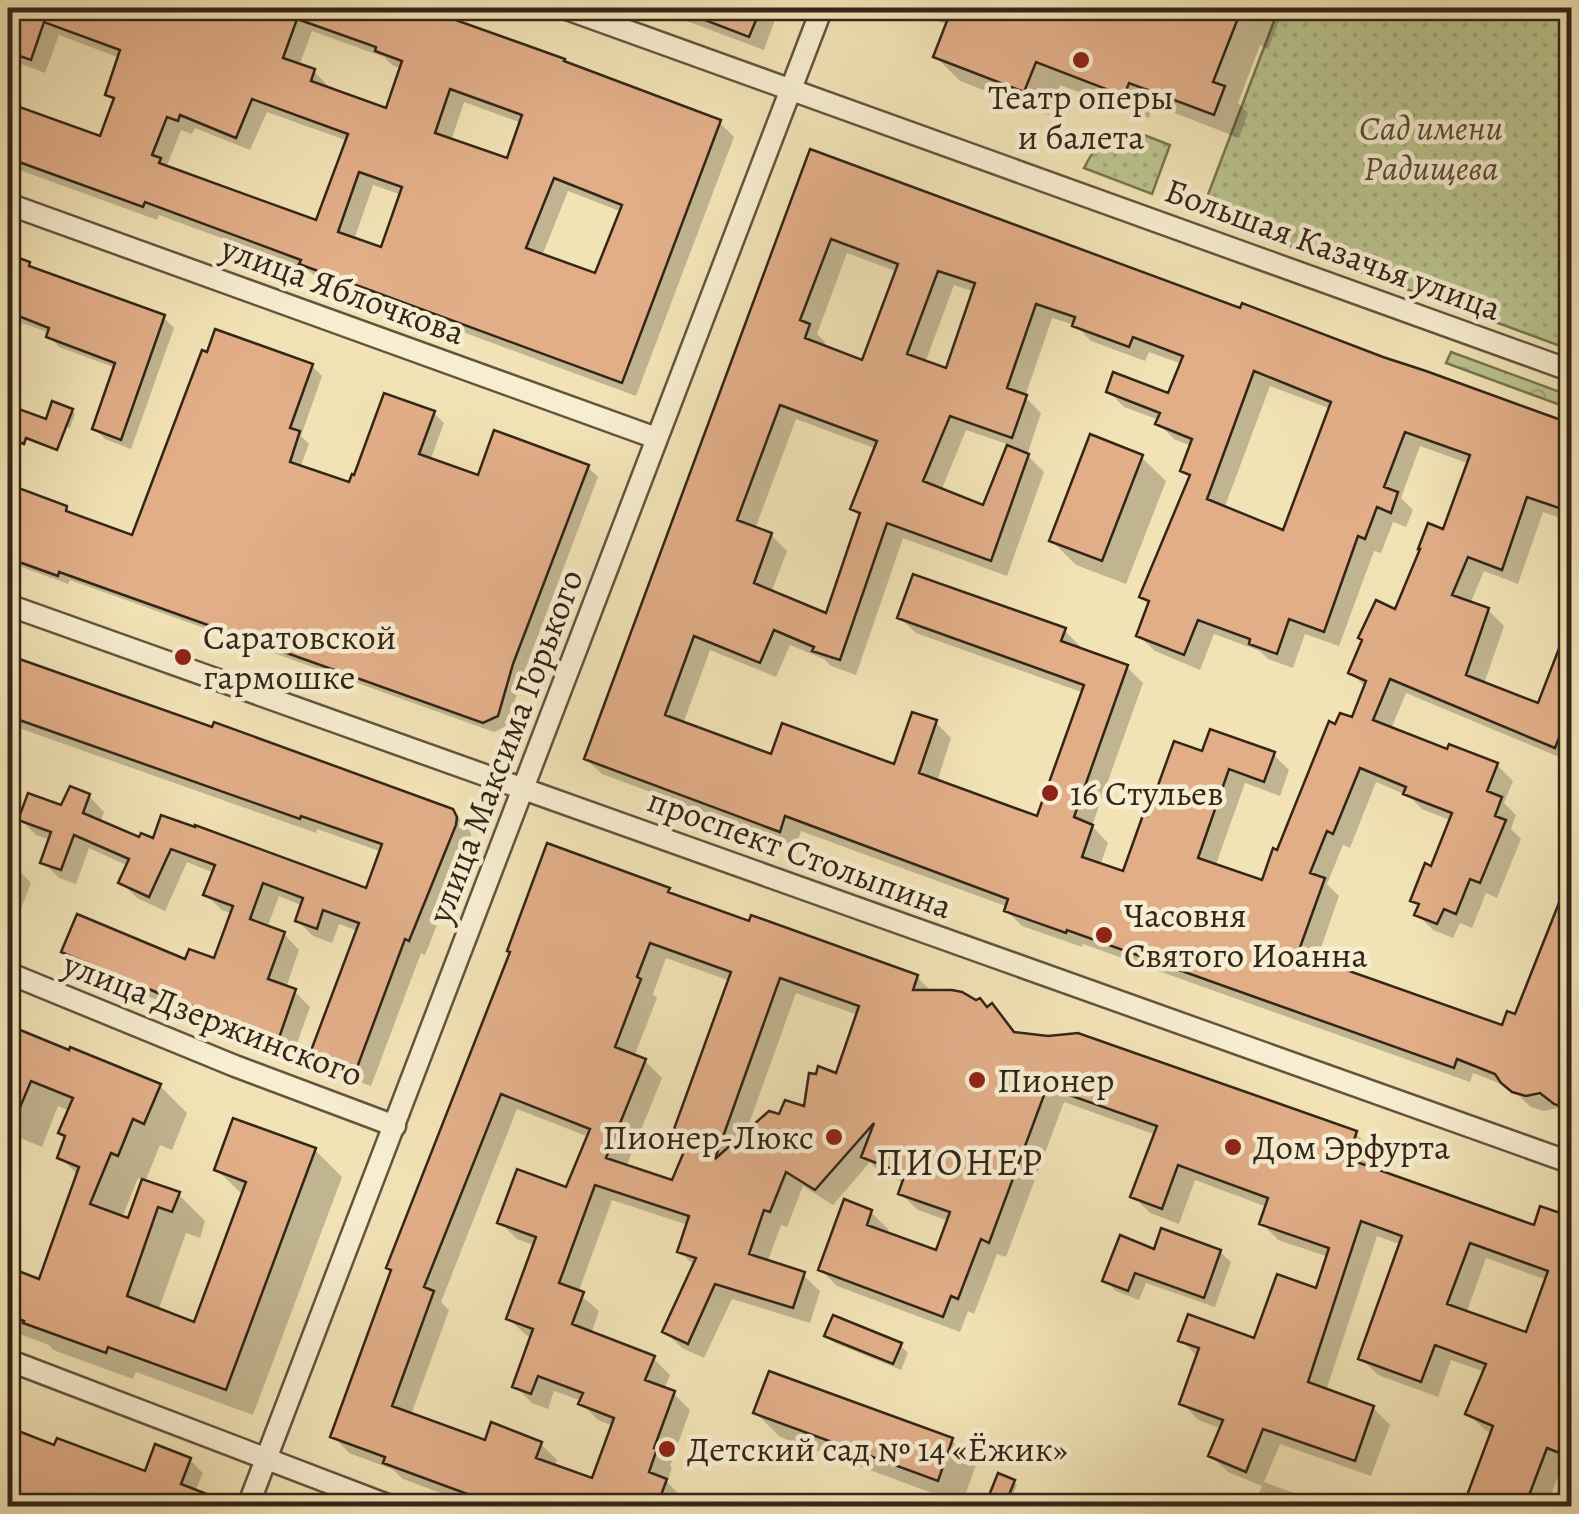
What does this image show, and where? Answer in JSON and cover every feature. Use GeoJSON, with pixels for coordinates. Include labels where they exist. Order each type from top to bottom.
{"type":"FeatureCollection","features":[{"type":"Feature","properties":{"kind":"street","name":"Большая Казачья улица"},"geometry":{"type":"LineString","coordinates":[[564,8],[1572,371]]}},
{"type":"Feature","properties":{"kind":"street","name":"улица Максима Горького"},"geometry":{"type":"LineString","coordinates":[[248,1506],[822,8]]}},
{"type":"Feature","properties":{"kind":"street","name":"улица Яблочкова"},"geometry":{"type":"LineString","coordinates":[[8,204],[656,438]]}},
{"type":"Feature","properties":{"kind":"street","name":"проспект Столыпина"},"geometry":{"type":"LineString","coordinates":[[8,605],[1572,1163]]}},
{"type":"Feature","properties":{"kind":"street","name":"улица Дзержинского"},"geometry":{"type":"LineString","coordinates":[[8,973],[234,1066],[395,1126]]}},
{"type":"Feature","properties":{"kind":"street"},"geometry":{"type":"LineString","coordinates":[[8,1360],[390,1506]]}},
{"type":"Feature","properties":{"kind":"green space","name":"Сад имени Радищева"},"geometry":{"type":"Polygon","coordinates":[[[1279,8],[1571,8],[1571,350],[1201,213],[1279,8]]]}},
{"type":"Feature","properties":{"kind":"green space"},"geometry":{"type":"Polygon","coordinates":[[[1119,133],[1139,133],[1170,145],[1152,194],[1084,168],[1098,147],[1119,133]]]}},
{"type":"Feature","properties":{"kind":"green space"},"geometry":{"type":"Polygon","coordinates":[[[1451,352],[1571,396],[1571,409],[1446,363],[1451,352]]]}},
{"type":"Feature","properties":{"kind":"building"},"geometry":{"type":"Polygon","coordinates":[[[8,8],[197,8],[229,19],[233,8],[422,8],[721,120],[622,383],[299,264],[301,260],[145,202],[143,207],[8,158],[8,133],[17,106],[100,136],[114,98],[105,95],[120,50],[44,22],[31,60],[8,52],[8,8]],[[297,19],[283,58],[315,69],[311,81],[386,108],[402,61],[375,51],[376,47],[297,19]],[[450,89],[435,133],[507,158],[522,115],[450,89]],[[252,99],[236,138],[180,115],[178,121],[167,117],[152,155],[161,158],[159,163],[316,220],[348,134],[252,99]],[[359,172],[338,232],[381,247],[402,187],[359,172]],[[554,178],[526,248],[595,273],[622,205],[554,178]]]}},
{"type":"Feature","properties":{"kind":"building"},"geometry":{"type":"Polygon","coordinates":[[[676,8],[761,8],[749,37],[676,8]]]}},
{"type":"Feature","properties":{"kind":"building","name":"Театр оперы и балета"},"geometry":{"type":"Polygon","coordinates":[[[952,8],[1242,8],[1213,82],[1225,86],[1214,115],[1129,83],[1124,96],[1036,62],[1024,92],[933,57],[952,8]]]}},
{"type":"Feature","properties":{"kind":"building"},"geometry":{"type":"Polygon","coordinates":[[[810,149],[1240,308],[1242,303],[1572,424],[1572,483],[1562,509],[1527,497],[1502,570],[1468,557],[1452,595],[1489,608],[1466,675],[1538,703],[1572,620],[1572,705],[1555,748],[1390,679],[1373,720],[1447,749],[1449,744],[1498,763],[1487,791],[1502,797],[1495,816],[1506,820],[1480,883],[1470,879],[1456,914],[1444,909],[1437,924],[1414,915],[1419,904],[1410,901],[1425,863],[1431,866],[1452,813],[1403,794],[1406,787],[1360,768],[1333,834],[1327,831],[1310,873],[1325,878],[1298,953],[1502,1025],[1507,1011],[1515,1014],[1572,870],[1572,1110],[1554,1104],[1540,1093],[1526,1096],[1512,1092],[1495,1074],[1457,1059],[1454,1068],[1004,911],[1008,899],[785,816],[780,832],[584,759],[810,149]],[[831,239],[800,320],[810,324],[805,338],[862,360],[898,264],[831,239]],[[938,271],[907,354],[946,368],[975,283],[938,271]],[[1036,304],[1007,388],[1027,395],[1012,438],[950,416],[923,481],[983,505],[1007,445],[1029,454],[991,561],[887,523],[840,660],[812,651],[814,647],[774,630],[760,663],[694,636],[665,715],[771,754],[782,723],[894,764],[912,712],[937,720],[919,773],[1037,816],[1084,685],[897,618],[913,574],[1066,628],[1061,641],[1128,665],[1074,817],[1093,825],[1082,857],[1123,871],[1174,741],[1202,751],[1210,729],[1275,752],[1264,782],[1229,769],[1198,858],[1262,880],[1329,721],[1335,724],[1340,713],[1352,717],[1366,681],[1348,673],[1362,640],[1358,638],[1376,600],[1395,609],[1428,523],[1443,529],[1470,455],[1405,432],[1384,487],[1398,492],[1391,513],[1377,507],[1365,539],[1358,536],[1324,632],[1289,619],[1277,654],[1249,644],[1250,639],[1198,620],[1184,655],[1136,636],[1149,601],[1139,597],[1190,475],[1180,471],[1192,439],[1155,424],[1160,413],[1106,392],[1113,372],[1168,393],[1183,356],[1133,337],[1129,347],[1072,326],[1075,317],[1036,304]],[[1254,371],[1207,499],[1283,530],[1331,402],[1254,371]],[[780,405],[737,520],[772,533],[754,583],[826,613],[860,513],[850,509],[877,441],[780,405]]]}},
{"type":"Feature","properties":{"kind":"building"},"geometry":{"type":"Polygon","coordinates":[[[8,254],[30,262],[29,266],[165,315],[121,440],[92,429],[115,363],[46,337],[49,328],[8,312],[8,254]]]}},
{"type":"Feature","properties":{"kind":"building"},"geometry":{"type":"Polygon","coordinates":[[[215,329],[313,364],[290,428],[300,431],[290,462],[349,482],[384,393],[435,411],[419,454],[478,475],[494,430],[589,465],[513,664],[498,716],[483,723],[59,572],[58,576],[8,558],[8,484],[132,535],[202,350],[207,352],[215,329]]]}},
{"type":"Feature","properties":{"kind":"building"},"geometry":{"type":"Polygon","coordinates":[[[52,401],[73,409],[57,450],[26,438],[24,444],[8,438],[8,408],[46,419],[52,401]]]}},
{"type":"Feature","properties":{"kind":"building"},"geometry":{"type":"Polygon","coordinates":[[[1090,434],[1143,455],[1102,561],[1049,541],[1090,434]]]}},
{"type":"Feature","properties":{"kind":"building"},"geometry":{"type":"Polygon","coordinates":[[[8,655],[212,727],[214,722],[453,809],[456,825],[409,941],[405,939],[355,1073],[309,1056],[359,923],[323,910],[317,929],[295,921],[303,898],[263,883],[250,919],[285,932],[268,979],[296,989],[279,1038],[61,952],[77,914],[185,959],[189,949],[214,958],[233,906],[203,895],[215,865],[171,849],[149,897],[118,883],[129,859],[74,835],[61,870],[40,863],[51,832],[18,820],[28,793],[61,805],[70,786],[90,794],[83,813],[139,837],[141,833],[153,838],[161,815],[366,888],[382,844],[8,716],[8,655]]]}},
{"type":"Feature","properties":{"kind":"building"},"geometry":{"type":"Polygon","coordinates":[[[547,843],[749,921],[751,915],[918,975],[913,990],[952,990],[976,1000],[980,998],[987,1007],[992,1003],[1014,1032],[1048,1036],[1078,1033],[1357,1131],[1348,1159],[1534,1225],[1540,1206],[1572,1217],[1572,1458],[1547,1448],[1525,1506],[1463,1506],[1493,1426],[1465,1414],[1486,1364],[1435,1345],[1421,1382],[1358,1359],[1402,1236],[1361,1221],[1308,1382],[1374,1406],[1355,1461],[1263,1429],[1246,1472],[1208,1456],[1223,1420],[1179,1404],[1199,1348],[1178,1341],[1188,1314],[1254,1338],[1277,1274],[1316,1288],[1329,1248],[1259,1224],[1268,1198],[1178,1165],[1162,1209],[1130,1197],[1157,1126],[1047,1087],[989,1243],[981,1239],[958,1299],[951,1296],[943,1317],[818,1270],[844,1199],[872,1210],[867,1225],[936,1250],[950,1212],[898,1194],[905,1174],[861,1157],[874,1123],[815,1190],[786,1172],[770,1212],[764,1210],[749,1254],[805,1272],[793,1308],[715,1284],[688,1344],[662,1332],[696,1258],[677,1252],[689,1216],[595,1185],[559,1283],[584,1292],[572,1324],[655,1356],[645,1380],[675,1391],[649,1472],[667,1479],[657,1506],[500,1506],[383,1463],[385,1457],[330,1437],[391,1270],[386,1268],[510,952],[507,951],[547,843]],[[650,943],[637,977],[641,979],[615,1047],[646,1059],[606,1158],[672,1180],[691,1135],[674,1129],[731,972],[650,943]],[[780,978],[715,1159],[769,1111],[779,1114],[785,1100],[804,1106],[809,1073],[816,1074],[818,1066],[836,1073],[859,1006],[780,978]],[[501,1094],[424,1287],[434,1291],[392,1406],[485,1440],[491,1422],[542,1442],[536,1458],[592,1478],[614,1418],[578,1404],[583,1393],[538,1376],[531,1394],[512,1387],[533,1329],[506,1319],[536,1237],[497,1223],[517,1169],[566,1187],[590,1129],[501,1094]],[[1470,1243],[1447,1304],[1526,1332],[1548,1271],[1470,1243]]]}},
{"type":"Feature","properties":{"kind":"building"},"geometry":{"type":"Polygon","coordinates":[[[8,1025],[161,1084],[144,1124],[133,1119],[118,1156],[111,1153],[90,1204],[128,1218],[142,1179],[180,1192],[172,1212],[158,1207],[127,1296],[194,1322],[246,1182],[214,1170],[233,1118],[316,1148],[226,1390],[108,1347],[106,1353],[8,1315],[8,1267],[39,1279],[79,1167],[57,1158],[65,1136],[58,1133],[73,1098],[31,1081],[8,1136],[8,1025]]]}},
{"type":"Feature","properties":{"kind":"building"},"geometry":{"type":"Polygon","coordinates":[[[1161,1228],[1221,1250],[1204,1298],[1135,1273],[1128,1291],[1102,1281],[1120,1235],[1154,1249],[1161,1228]]]}},
{"type":"Feature","properties":{"kind":"building"},"geometry":{"type":"Polygon","coordinates":[[[833,1315],[902,1343],[893,1364],[824,1336],[833,1315]]]}},
{"type":"Feature","properties":{"kind":"building"},"geometry":{"type":"Polygon","coordinates":[[[769,1371],[953,1438],[938,1481],[753,1413],[769,1371]]]}},
{"type":"Feature","properties":{"kind":"building"},"geometry":{"type":"Polygon","coordinates":[[[8,1427],[54,1445],[57,1438],[145,1471],[155,1444],[191,1458],[181,1484],[235,1505],[8,1506],[8,1427]]]}},
{"type":"Feature","properties":{"kind":"building"},"geometry":{"type":"Polygon","coordinates":[[[998,1473],[1015,1480],[1005,1505],[988,1498],[998,1473]]]}},
{"type":"Feature","properties":{"kind":"place","name":"Театр оперы и балета"},"geometry":{"type":"Point","coordinates":[1081,60]}},
{"type":"Feature","properties":{"kind":"place","name":"Саратовской гармошке"},"geometry":{"type":"Point","coordinates":[183,657]}},
{"type":"Feature","properties":{"kind":"place","name":"16 Стульев"},"geometry":{"type":"Point","coordinates":[1050,793]}},
{"type":"Feature","properties":{"kind":"place","name":"Часовня Святого Иоанна"},"geometry":{"type":"Point","coordinates":[1104,935]}},
{"type":"Feature","properties":{"kind":"place","name":"Пионер"},"geometry":{"type":"Point","coordinates":[977,1080]}},
{"type":"Feature","properties":{"kind":"place","name":"Пионер-Люкс"},"geometry":{"type":"Point","coordinates":[834,1137]}},
{"type":"Feature","properties":{"kind":"place","name":"Дом Эрфурта"},"geometry":{"type":"Point","coordinates":[1233,1147]}},
{"type":"Feature","properties":{"kind":"place","name":"Детский сад № 14 «Ёжик»"},"geometry":{"type":"Point","coordinates":[667,1449]}},
{"type":"Feature","properties":{"kind":"district","name":"ПИОНЕР"},"geometry":{"type":"Point","coordinates":[960,1162]}}]}
